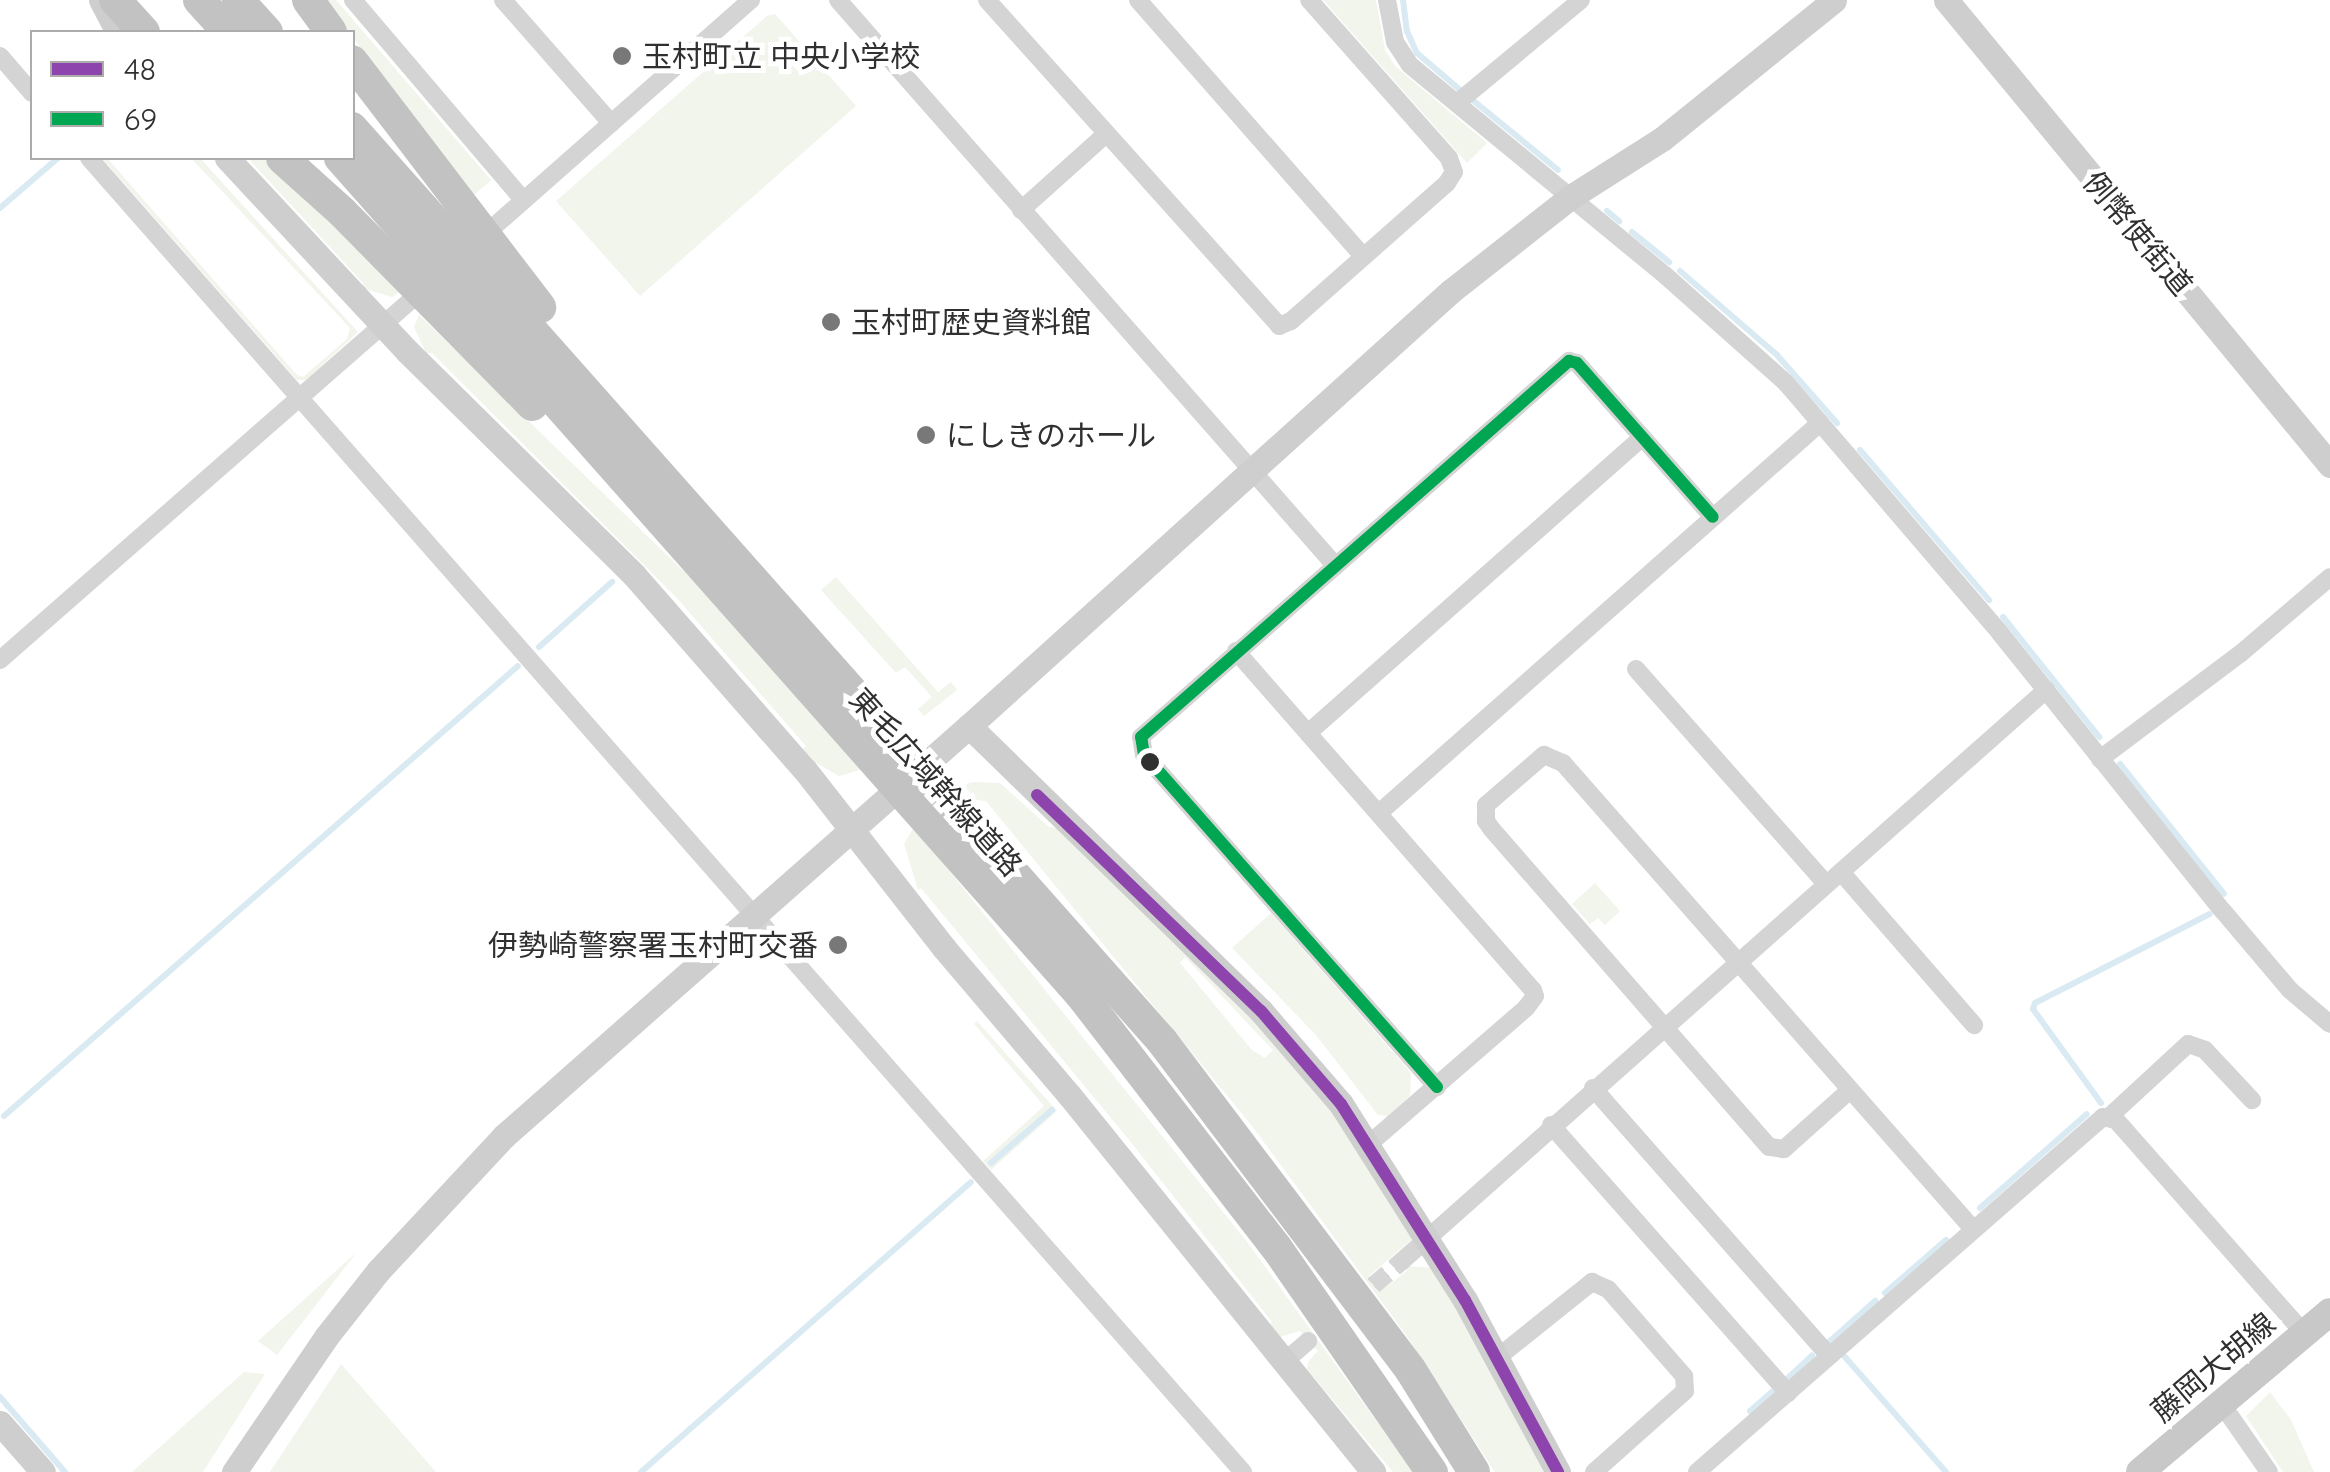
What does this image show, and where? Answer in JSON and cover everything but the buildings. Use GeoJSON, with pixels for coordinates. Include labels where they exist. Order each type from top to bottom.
{"type":"FeatureCollection","features":[{"type":"Feature","properties":{"kind":"highway"},"geometry":{"type":"LineString","coordinates":[[115,0],[142,30]]}},
{"type":"Feature","properties":{"kind":"highway"},"geometry":{"type":"LineString","coordinates":[[199,0],[226,30]]}},
{"type":"Feature","properties":{"kind":"highway"},"geometry":{"type":"LineString","coordinates":[[238,0],[265,30]]}},
{"type":"Feature","properties":{"kind":"highway"},"geometry":{"type":"LineString","coordinates":[[308,0],[330,30]]}},
{"type":"Feature","properties":{"kind":"highway"},"geometry":{"type":"LineString","coordinates":[[355,66],[532,298],[639,424],[668,503]]}},
{"type":"Feature","properties":{"kind":"highway","name":"東毛広域幹線道路"},"geometry":{"type":"LineString","coordinates":[[355,132],[668,503],[884,746],[940,808],[1087,952],[1234,1132],[1410,1369],[1474,1472]]}},
{"type":"Feature","properties":{"kind":"highway"},"geometry":{"type":"LineString","coordinates":[[284,160],[342,212],[620,489],[668,503]]}},
{"type":"Feature","properties":{"kind":"highway","name":"東毛広域幹線道路"},"geometry":{"type":"LineString","coordinates":[[342,160],[668,503]]}},
{"type":"Feature","properties":{"kind":"highway","name":"東毛広域幹線道路"},"geometry":{"type":"LineString","coordinates":[[940,808],[1219,1172],[1432,1472]]}},
{"type":"Feature","properties":{"kind":"main road","name":"藤岡大胡線"},"geometry":{"type":"LineString","coordinates":[[2140,1472],[2330,1312]]}},
{"type":"Feature","properties":{"kind":"street"},"geometry":{"type":"LineString","coordinates":[[102,0],[117,30]]}},
{"type":"Feature","properties":{"kind":"street"},"geometry":{"type":"LineString","coordinates":[[353,0],[523,200]]}},
{"type":"Feature","properties":{"kind":"street"},"geometry":{"type":"LineString","coordinates":[[503,0],[611,123]]}},
{"type":"Feature","properties":{"kind":"street"},"geometry":{"type":"LineString","coordinates":[[490,230],[751,0]]}},
{"type":"Feature","properties":{"kind":"street"},"geometry":{"type":"LineString","coordinates":[[838,0],[1334,564]]}},
{"type":"Feature","properties":{"kind":"street"},"geometry":{"type":"LineString","coordinates":[[987,0],[1273,323],[1291,321],[1447,184],[1453,165],[1310,0]]}},
{"type":"Feature","properties":{"kind":"street"},"geometry":{"type":"LineString","coordinates":[[1138,0],[1362,255]]}},
{"type":"Feature","properties":{"kind":"street"},"geometry":{"type":"LineString","coordinates":[[1388,0],[1392,32],[1401,54],[1738,337],[1820,423],[2046,690],[2290,990],[2330,1024]]}},
{"type":"Feature","properties":{"kind":"street"},"geometry":{"type":"LineString","coordinates":[[1456,104],[1581,0]]}},
{"type":"Feature","properties":{"kind":"street"},"geometry":{"type":"LineString","coordinates":[[234,1472],[326,1336],[378,1270],[461,1178],[1451,291],[1569,198],[1662,139],[1834,0]]}},
{"type":"Feature","properties":{"kind":"street","name":"例幣使街道"},"geometry":{"type":"LineString","coordinates":[[1946,0],[2330,465]]}},
{"type":"Feature","properties":{"kind":"street"},"geometry":{"type":"LineString","coordinates":[[0,56],[30,91]]}},
{"type":"Feature","properties":{"kind":"street"},"geometry":{"type":"LineString","coordinates":[[1021,210],[1106,134]]}},
{"type":"Feature","properties":{"kind":"street"},"geometry":{"type":"LineString","coordinates":[[91,160],[1243,1472]]}},
{"type":"Feature","properties":{"kind":"street"},"geometry":{"type":"LineString","coordinates":[[229,160],[382,325],[634,575],[805,770],[1373,1472]]}},
{"type":"Feature","properties":{"kind":"street"},"geometry":{"type":"LineString","coordinates":[[0,660],[410,300]]}},
{"type":"Feature","properties":{"kind":"street"},"geometry":{"type":"LineString","coordinates":[[1436,1087],[1140,749],[1145,732],[1569,361],[1577,363],[1713,517]]}},
{"type":"Feature","properties":{"kind":"street"},"geometry":{"type":"LineString","coordinates":[[1380,814],[1820,423]]}},
{"type":"Feature","properties":{"kind":"street"},"geometry":{"type":"LineString","coordinates":[[1308,733],[1642,436]]}},
{"type":"Feature","properties":{"kind":"street"},"geometry":{"type":"LineString","coordinates":[[2100,759],[2251,645],[2330,577]]}},
{"type":"Feature","properties":{"kind":"street"},"geometry":{"type":"LineString","coordinates":[[1236,651],[1535,996],[1369,1144]]}},
{"type":"Feature","properties":{"kind":"street"},"geometry":{"type":"LineString","coordinates":[[1636,669],[1974,1025]]}},
{"type":"Feature","properties":{"kind":"street"},"geometry":{"type":"LineString","coordinates":[[1402,1261],[2046,690]]}},
{"type":"Feature","properties":{"kind":"street"},"geometry":{"type":"LineString","coordinates":[[969,726],[1262,1010],[1308,1062],[1369,1144],[1497,1358],[1558,1472]]}},
{"type":"Feature","properties":{"kind":"street"},"geometry":{"type":"LineString","coordinates":[[1850,1090],[1776,1151],[1486,821],[1486,805],[1536,760],[1550,754],[1564,763],[1973,1229]]}},
{"type":"Feature","properties":{"kind":"street"},"geometry":{"type":"LineString","coordinates":[[1698,1472],[2188,1044],[2205,1050],[2252,1100]]}},
{"type":"Feature","properties":{"kind":"street"},"geometry":{"type":"LineString","coordinates":[[1593,1088],[1829,1356]]}},
{"type":"Feature","properties":{"kind":"street"},"geometry":{"type":"LineString","coordinates":[[2110,1116],[2304,1333]]}},
{"type":"Feature","properties":{"kind":"street"},"geometry":{"type":"LineString","coordinates":[[1551,1125],[1788,1393]]}},
{"type":"Feature","properties":{"kind":"street"},"geometry":{"type":"LineString","coordinates":[[1497,1358],[1592,1282],[1608,1289],[1684,1376],[1686,1390],[1594,1472]]}},
{"type":"Feature","properties":{"kind":"street"},"geometry":{"type":"LineString","coordinates":[[1284,1362],[1308,1340]]}},
{"type":"Feature","properties":{"kind":"street"},"geometry":{"type":"LineString","coordinates":[[2221,1404],[2269,1472]]}},
{"type":"Feature","properties":{"kind":"street"},"geometry":{"type":"LineString","coordinates":[[0,1423],[43,1472]]}},
{"type":"Feature","properties":{"kind":"shaded area"},"geometry":{"type":"Polygon","coordinates":[[[324,0],[336,0],[491,180],[474,195],[355,40],[355,30],[347,30],[324,0]]]}},
{"type":"Feature","properties":{"kind":"shaded area"},"geometry":{"type":"Polygon","coordinates":[[[1323,0],[1376,0],[1385,50],[1395,66],[1487,143],[1467,163],[1323,0]]]}},
{"type":"Feature","properties":{"kind":"shaded area"},"geometry":{"type":"Polygon","coordinates":[[[775,14],[856,106],[640,296],[556,201],[767,16],[775,14]]]}},
{"type":"Feature","properties":{"kind":"shaded area"},"geometry":{"type":"Polygon","coordinates":[[[104,160],[109,160],[297,375],[303,377],[347,339],[350,328],[193,160],[202,160],[358,332],[306,380],[297,380],[104,160]]]}},
{"type":"Feature","properties":{"kind":"shaded area"},"geometry":{"type":"Polygon","coordinates":[[[250,160],[265,160],[401,291],[392,297],[362,288],[363,283],[250,160]]]}},
{"type":"Feature","properties":{"kind":"shaded area"},"geometry":{"type":"Polygon","coordinates":[[[419,315],[699,586],[863,769],[839,776],[811,760],[803,749],[806,746],[675,596],[432,353],[426,353],[414,327],[419,315]]]}},
{"type":"Feature","properties":{"kind":"shaded area"},"geometry":{"type":"Polygon","coordinates":[[[836,577],[938,692],[951,682],[957,690],[924,716],[918,709],[932,697],[905,667],[896,673],[821,590],[836,577]]]}},
{"type":"Feature","properties":{"kind":"shaded area"},"geometry":{"type":"Polygon","coordinates":[[[1000,783],[1049,827],[1059,828],[1189,952],[1288,1056],[1327,1103],[1412,1239],[1369,1276],[1381,1291],[1407,1271],[1406,1266],[1435,1268],[1547,1472],[1495,1472],[1404,1332],[1252,1126],[986,801],[977,800],[963,785],[1000,783]],[[1185,957],[1180,963],[1252,1050],[1265,1058],[1273,1050],[1185,957]]]}},
{"type":"Feature","properties":{"kind":"shaded area"},"geometry":{"type":"Polygon","coordinates":[[[914,827],[1248,1243],[1413,1472],[1393,1472],[1307,1369],[1318,1351],[1300,1331],[1280,1337],[1268,1326],[1272,1322],[1130,1141],[921,888],[918,890],[904,844],[914,827]]]}},
{"type":"Feature","properties":{"kind":"shaded area"},"geometry":{"type":"Polygon","coordinates":[[[1595,883],[1620,911],[1605,925],[1598,918],[1590,924],[1572,904],[1595,883]]]}},
{"type":"Feature","properties":{"kind":"shaded area"},"geometry":{"type":"Polygon","coordinates":[[[1271,913],[1411,1073],[1410,1096],[1388,1116],[1378,1115],[1315,1034],[1232,948],[1271,913]]]}},
{"type":"Feature","properties":{"kind":"shaded area"},"geometry":{"type":"Polygon","coordinates":[[[977,1021],[1057,1111],[991,1170],[983,1161],[1044,1106],[974,1024],[977,1021]]]}},
{"type":"Feature","properties":{"kind":"shaded area"},"geometry":{"type":"Polygon","coordinates":[[[357,1252],[277,1355],[258,1341],[357,1252]]]}},
{"type":"Feature","properties":{"kind":"shaded area"},"geometry":{"type":"Polygon","coordinates":[[[341,1364],[436,1472],[270,1472],[341,1364]]]}},
{"type":"Feature","properties":{"kind":"shaded area"},"geometry":{"type":"Polygon","coordinates":[[[244,1372],[265,1374],[203,1472],[132,1472],[244,1372]]]}},
{"type":"Feature","properties":{"kind":"shaded area"},"geometry":{"type":"Polygon","coordinates":[[[2270,1392],[2291,1420],[2314,1472],[2283,1472],[2246,1416],[2270,1392]]]}},
{"type":"Feature","properties":{"kind":"waterway"},"geometry":{"type":"LineString","coordinates":[[1403,0],[1407,31],[1417,53],[1459,89]]}},
{"type":"Feature","properties":{"kind":"waterway"},"geometry":{"type":"LineString","coordinates":[[1475,102],[1558,170]]}},
{"type":"Feature","properties":{"kind":"waterway"},"geometry":{"type":"LineString","coordinates":[[0,208],[56,160]]}},
{"type":"Feature","properties":{"kind":"waterway"},"geometry":{"type":"LineString","coordinates":[[1607,211],[1619,221]]}},
{"type":"Feature","properties":{"kind":"waterway"},"geometry":{"type":"LineString","coordinates":[[1632,232],[1669,262]]}},
{"type":"Feature","properties":{"kind":"waterway"},"geometry":{"type":"LineString","coordinates":[[1680,271],[1777,355],[1837,423]]}},
{"type":"Feature","properties":{"kind":"waterway"},"geometry":{"type":"LineString","coordinates":[[1860,450],[1989,600]]}},
{"type":"Feature","properties":{"kind":"waterway"},"geometry":{"type":"LineString","coordinates":[[539,647],[612,582]]}},
{"type":"Feature","properties":{"kind":"waterway"},"geometry":{"type":"LineString","coordinates":[[2003,617],[2099,737]]}},
{"type":"Feature","properties":{"kind":"waterway"},"geometry":{"type":"LineString","coordinates":[[4,1116],[518,666]]}},
{"type":"Feature","properties":{"kind":"waterway"},"geometry":{"type":"LineString","coordinates":[[2120,764],[2224,894]]}},
{"type":"Feature","properties":{"kind":"waterway"},"geometry":{"type":"LineString","coordinates":[[2101,1103],[2033,1009],[2035,1003],[2210,914]]}},
{"type":"Feature","properties":{"kind":"waterway"},"geometry":{"type":"LineString","coordinates":[[991,1163],[1052,1110]]}},
{"type":"Feature","properties":{"kind":"waterway"},"geometry":{"type":"LineString","coordinates":[[1980,1208],[2087,1114]]}},
{"type":"Feature","properties":{"kind":"waterway"},"geometry":{"type":"LineString","coordinates":[[641,1472],[971,1182]]}},
{"type":"Feature","properties":{"kind":"waterway"},"geometry":{"type":"LineString","coordinates":[[1885,1293],[1946,1240]]}},
{"type":"Feature","properties":{"kind":"waterway"},"geometry":{"type":"LineString","coordinates":[[1829,1342],[1875,1301]]}},
{"type":"Feature","properties":{"kind":"waterway"},"geometry":{"type":"LineString","coordinates":[[1788,1378],[1812,1356]]}},
{"type":"Feature","properties":{"kind":"waterway"},"geometry":{"type":"LineString","coordinates":[[1845,1357],[1946,1472]]}},
{"type":"Feature","properties":{"kind":"waterway"},"geometry":{"type":"LineString","coordinates":[[1750,1411],[1773,1391]]}},
{"type":"Feature","properties":{"kind":"waterway"},"geometry":{"type":"LineString","coordinates":[[0,1397],[65,1472]]}},
{"type":"Feature","properties":{"kind":"tunnel"},"geometry":{"type":"LineString","coordinates":[[1353,1303],[1402,1261]]}},
{"type":"Feature","properties":{"kind":"transit line","name":"69"},"geometry":{"type":"LineString","coordinates":[[1437,1087],[1144,755],[1141,737],[1569,361],[1577,363],[1713,517]]}},
{"type":"Feature","properties":{"kind":"transit line","name":"48"},"geometry":{"type":"LineString","coordinates":[[1037,795],[1261,1011],[1341,1104],[1465,1300],[1558,1472]]}},
{"type":"Feature","properties":{"kind":"place","name":"玉村町立 中央小学校"},"geometry":{"type":"Point","coordinates":[622,56]}},
{"type":"Feature","properties":{"kind":"place","name":"玉村町歴史資料館"},"geometry":{"type":"Point","coordinates":[831,322]}},
{"type":"Feature","properties":{"kind":"place","name":"にしきのホール"},"geometry":{"type":"Point","coordinates":[926,435]}},
{"type":"Feature","properties":{"kind":"place","name":"伊勢崎警察署玉村町交番"},"geometry":{"type":"Point","coordinates":[838,945]}}]}
